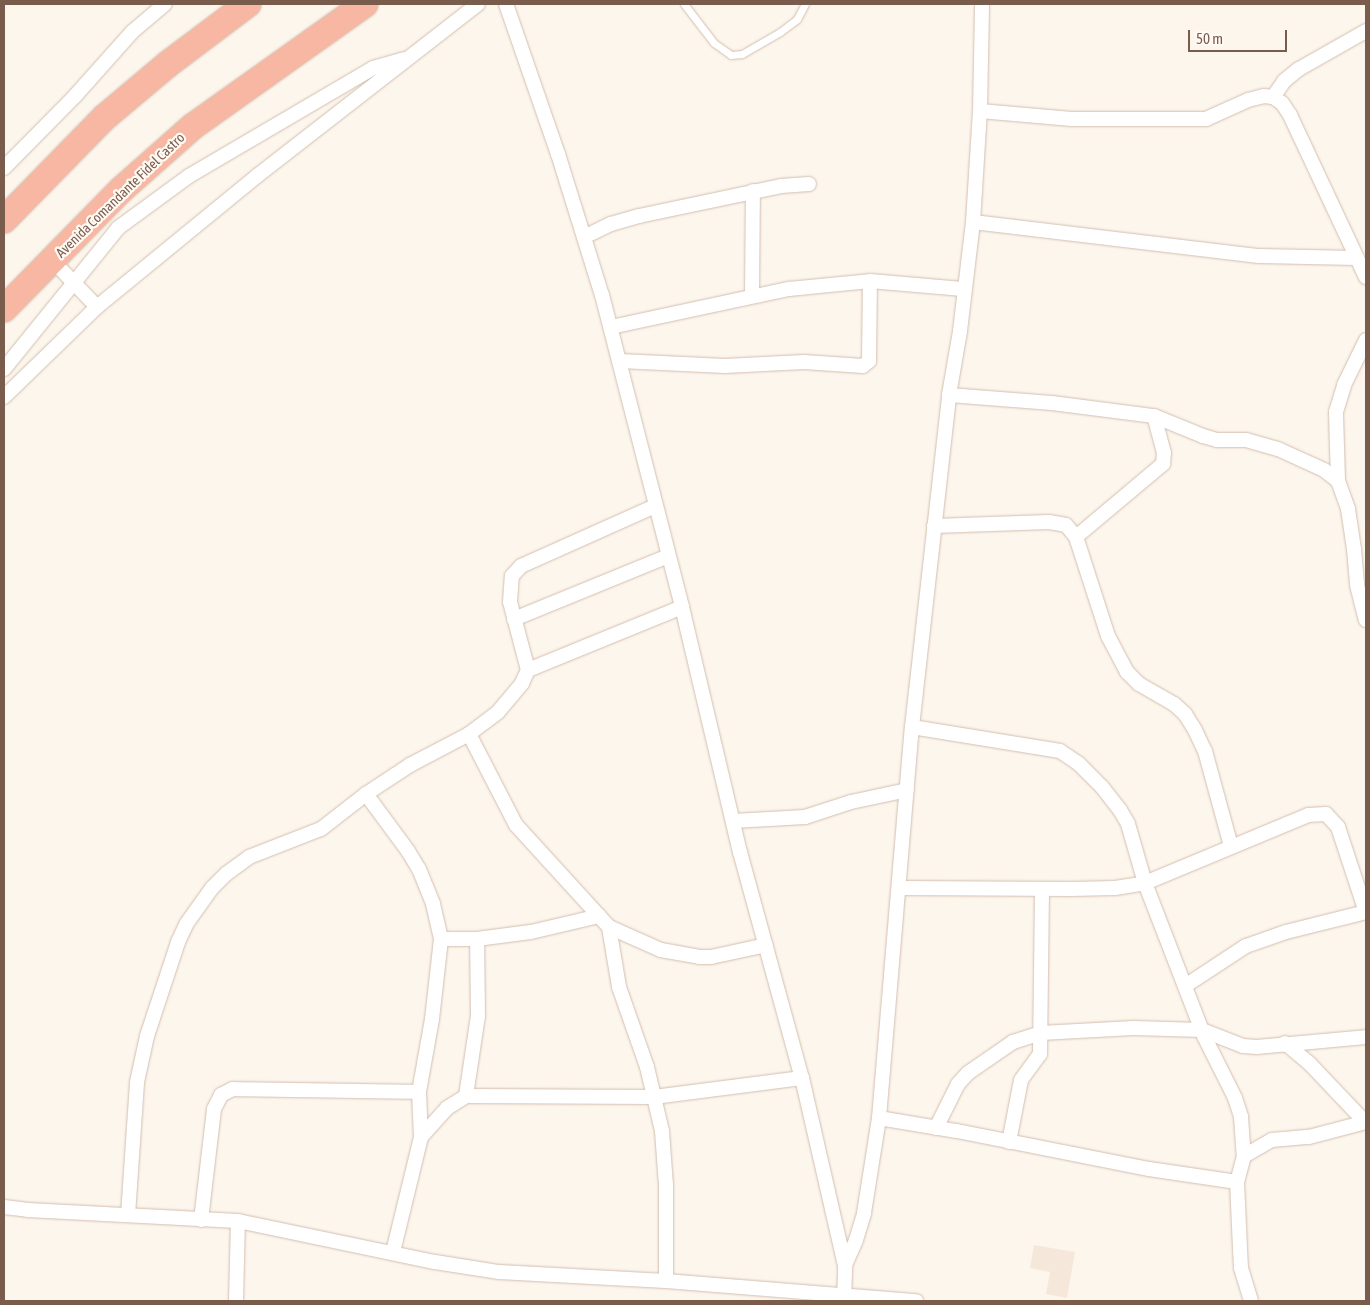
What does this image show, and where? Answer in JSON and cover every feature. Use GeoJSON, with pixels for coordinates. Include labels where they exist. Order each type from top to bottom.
{"type":"FeatureCollection","features":[{"type":"Feature","properties":{"kind":"highway"},"geometry":{"type":"LineString","coordinates":[[4,220],[105,117],[168,64],[248,4]]}},
{"type":"Feature","properties":{"kind":"highway","name":"Avenida Comandante Fidel Castro"},"geometry":{"type":"LineString","coordinates":[[4,309],[122,189],[192,127],[365,4]]}},
{"type":"Feature","properties":{"kind":"street"},"geometry":{"type":"LineString","coordinates":[[4,168],[75,96],[132,32],[165,4]]}},
{"type":"Feature","properties":{"kind":"street"},"geometry":{"type":"LineString","coordinates":[[4,397],[97,307],[258,176],[478,4]]}},
{"type":"Feature","properties":{"kind":"street"},"geometry":{"type":"LineString","coordinates":[[506,4],[558,154],[620,361],[655,506],[682,606],[733,821],[802,1078],[845,1264],[844,1299]]}},
{"type":"Feature","properties":{"kind":"street"},"geometry":{"type":"LineString","coordinates":[[845,1264],[856,1240],[864,1213],[879,1118],[912,727],[949,395],[960,331],[963,289],[973,222],[980,111],[982,4]]}},
{"type":"Feature","properties":{"kind":"street"},"geometry":{"type":"LineString","coordinates":[[1273,97],[1284,81],[1298,69],[1366,31]]}},
{"type":"Feature","properties":{"kind":"street"},"geometry":{"type":"LineString","coordinates":[[4,369],[118,228],[189,176],[373,68],[412,57]]}},
{"type":"Feature","properties":{"kind":"street"},"geometry":{"type":"LineString","coordinates":[[980,111],[1072,119],[1206,119],[1248,100],[1264,96],[1273,97],[1282,103],[1290,115],[1362,265]]}},
{"type":"Feature","properties":{"kind":"street"},"geometry":{"type":"LineString","coordinates":[[584,237],[612,224],[639,216],[753,191],[809,184]]}},
{"type":"Feature","properties":{"kind":"street"},"geometry":{"type":"LineString","coordinates":[[752,296],[753,191]]}},
{"type":"Feature","properties":{"kind":"street"},"geometry":{"type":"LineString","coordinates":[[973,222],[1243,255],[1362,265]]}},
{"type":"Feature","properties":{"kind":"street"},"geometry":{"type":"LineString","coordinates":[[52,260],[97,307]]}},
{"type":"Feature","properties":{"kind":"street"},"geometry":{"type":"LineString","coordinates":[[610,327],[789,289],[870,281],[963,289]]}},
{"type":"Feature","properties":{"kind":"street"},"geometry":{"type":"LineString","coordinates":[[620,361],[726,366],[804,362],[863,366],[869,361],[870,281]]}},
{"type":"Feature","properties":{"kind":"street"},"geometry":{"type":"LineString","coordinates":[[1366,340],[1344,385],[1336,412],[1338,481],[1348,509],[1354,549],[1356,585],[1366,620]]}},
{"type":"Feature","properties":{"kind":"street"},"geometry":{"type":"LineString","coordinates":[[949,395],[1052,403],[1154,416],[1217,440],[1246,440],[1278,449],[1324,470],[1338,481]]}},
{"type":"Feature","properties":{"kind":"street"},"geometry":{"type":"LineString","coordinates":[[1076,537],[1163,464],[1164,453],[1154,416]]}},
{"type":"Feature","properties":{"kind":"street"},"geometry":{"type":"LineString","coordinates":[[128,1215],[137,1082],[141,1059],[172,959],[187,923],[212,888],[236,865],[249,857],[321,829],[366,794],[410,765],[469,734],[506,703],[522,683],[528,670],[510,602],[512,576],[521,566],[655,506]]}},
{"type":"Feature","properties":{"kind":"street"},"geometry":{"type":"LineString","coordinates":[[934,526],[1049,522],[1066,525],[1076,537],[1108,636],[1127,672],[1139,684],[1174,704],[1185,714],[1195,730],[1205,751],[1231,846]]}},
{"type":"Feature","properties":{"kind":"street"},"geometry":{"type":"LineString","coordinates":[[514,619],[668,556]]}},
{"type":"Feature","properties":{"kind":"street"},"geometry":{"type":"LineString","coordinates":[[1356,585],[1366,572]]}},
{"type":"Feature","properties":{"kind":"street"},"geometry":{"type":"LineString","coordinates":[[528,670],[682,606]]}},
{"type":"Feature","properties":{"kind":"street"},"geometry":{"type":"LineString","coordinates":[[912,727],[1060,751],[1069,756],[1102,787],[1120,810],[1128,824],[1144,883],[1202,1030],[1235,1098],[1244,1134],[1244,1156],[1236,1182],[1241,1268],[1250,1301]]}},
{"type":"Feature","properties":{"kind":"street"},"geometry":{"type":"LineString","coordinates":[[469,734],[516,825],[609,928],[661,950],[698,957],[711,957],[766,945]]}},
{"type":"Feature","properties":{"kind":"street"},"geometry":{"type":"LineString","coordinates":[[733,821],[805,817],[851,802],[907,790]]}},
{"type":"Feature","properties":{"kind":"street"},"geometry":{"type":"LineString","coordinates":[[366,794],[419,869],[433,904],[441,939],[432,1019],[418,1092],[421,1137],[393,1252]]}},
{"type":"Feature","properties":{"kind":"street"},"geometry":{"type":"LineString","coordinates":[[899,888],[1115,888],[1144,883],[1308,815],[1326,814],[1338,828],[1366,912],[1286,932],[1246,946],[1185,986]]}},
{"type":"Feature","properties":{"kind":"street"},"geometry":{"type":"LineString","coordinates":[[1009,1142],[1021,1080],[1040,1054],[1042,889]]}},
{"type":"Feature","properties":{"kind":"street"},"geometry":{"type":"LineString","coordinates":[[441,939],[477,939],[547,930],[599,916]]}},
{"type":"Feature","properties":{"kind":"street"},"geometry":{"type":"LineString","coordinates":[[609,928],[619,987],[647,1067],[662,1131],[666,1185],[666,1281]]}},
{"type":"Feature","properties":{"kind":"street"},"geometry":{"type":"LineString","coordinates":[[466,1096],[478,1016],[480,986],[477,939]]}},
{"type":"Feature","properties":{"kind":"street"},"geometry":{"type":"LineString","coordinates":[[936,1128],[958,1084],[968,1073],[1013,1042],[1041,1033],[1133,1028],[1202,1030],[1243,1046],[1257,1047],[1366,1036]]}},
{"type":"Feature","properties":{"kind":"street"},"geometry":{"type":"LineString","coordinates":[[1244,1156],[1272,1140],[1309,1137],[1366,1122],[1310,1064],[1285,1043]]}},
{"type":"Feature","properties":{"kind":"street"},"geometry":{"type":"LineString","coordinates":[[421,1137],[447,1108],[466,1096],[654,1097],[802,1078]]}},
{"type":"Feature","properties":{"kind":"street"},"geometry":{"type":"LineString","coordinates":[[201,1220],[214,1109],[220,1095],[233,1089],[418,1092]]}},
{"type":"Feature","properties":{"kind":"street"},"geometry":{"type":"LineString","coordinates":[[879,1118],[1149,1169],[1236,1182]]}},
{"type":"Feature","properties":{"kind":"street"},"geometry":{"type":"LineString","coordinates":[[4,1207],[28,1210],[238,1221],[444,1264],[500,1272],[666,1281],[844,1299],[916,1301]]}},
{"type":"Feature","properties":{"kind":"street"},"geometry":{"type":"LineString","coordinates":[[236,1301],[238,1221]]}},
{"type":"Feature","properties":{"kind":"lane"},"geometry":{"type":"LineString","coordinates":[[685,4],[714,43],[731,55],[742,54],[780,32],[797,19],[805,4]]}},
{"type":"Feature","properties":{"kind":"shaded area"},"geometry":{"type":"Polygon","coordinates":[[[1034,1245],[1075,1252],[1067,1298],[1046,1294],[1050,1272],[1030,1268],[1034,1245]]]}}]}
